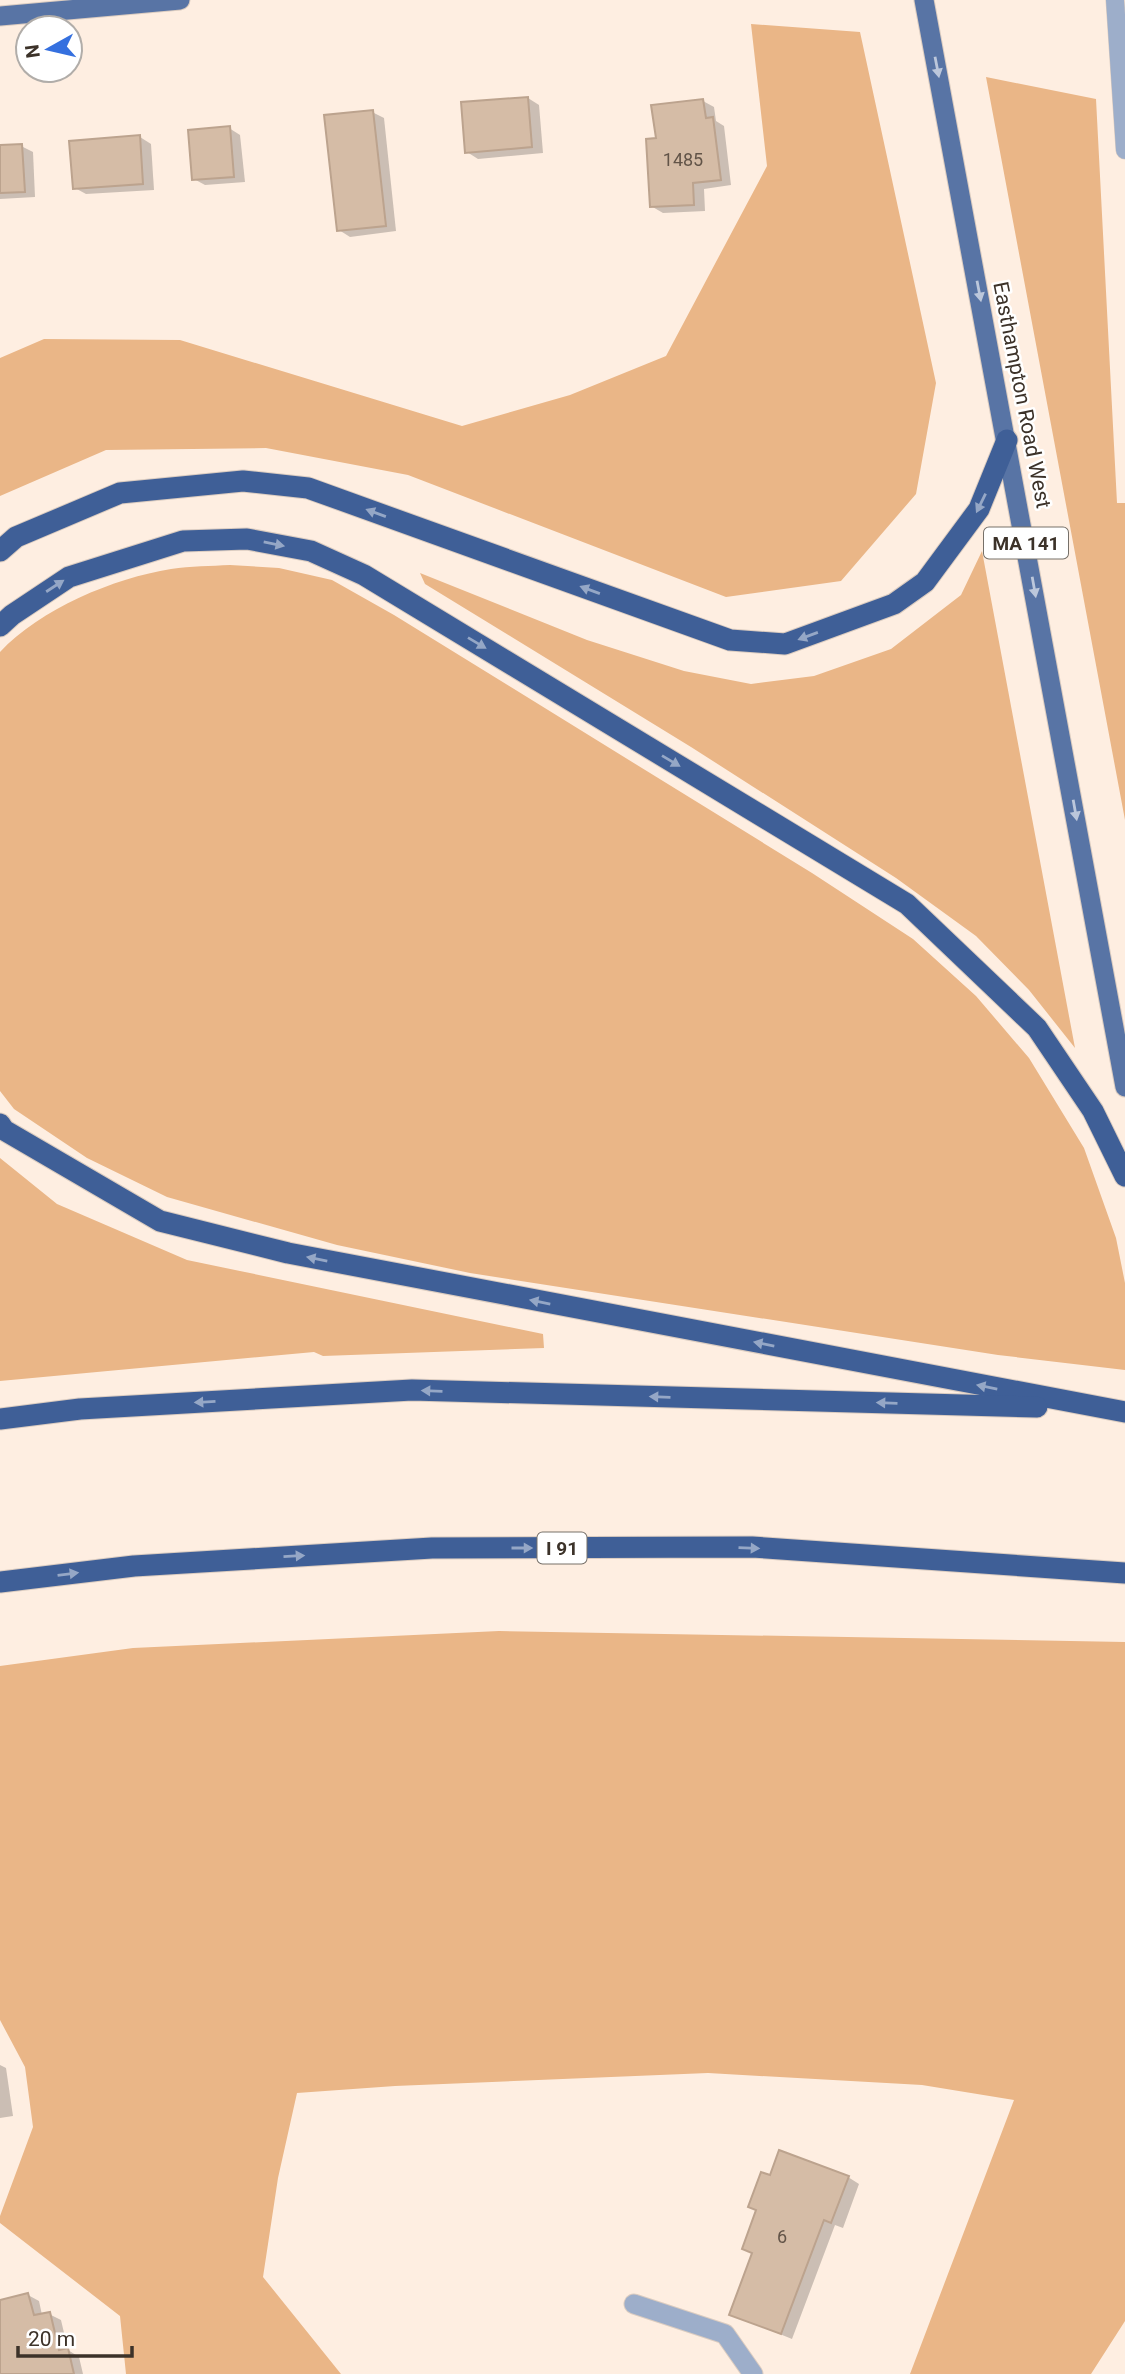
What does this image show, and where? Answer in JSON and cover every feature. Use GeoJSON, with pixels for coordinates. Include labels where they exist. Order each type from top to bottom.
{"type":"FeatureCollection","features":[{"type":"Feature","properties":{"kind":"highway"},"geometry":{"type":"LineString","coordinates":[[0,551],[16,537],[120,494],[243,481],[308,488],[730,640],[785,645],[894,604],[925,582],[979,509],[1007,440]]}},
{"type":"Feature","properties":{"kind":"highway"},"geometry":{"type":"LineString","coordinates":[[0,626],[12,615],[69,578],[183,541],[247,540],[311,551],[364,575],[907,904],[1037,1028],[1093,1111],[1125,1176]]}},
{"type":"Feature","properties":{"kind":"highway"},"geometry":{"type":"LineString","coordinates":[[0,1124],[4,1130],[160,1221],[288,1253],[1125,1412]]}},
{"type":"Feature","properties":{"kind":"highway"},"geometry":{"type":"LineString","coordinates":[[0,1419],[80,1409],[412,1390],[1102,1409]]}},
{"type":"Feature","properties":{"kind":"highway","name":"I 91"},"geometry":{"type":"LineString","coordinates":[[0,1582],[134,1566],[446,1548],[751,1547],[1125,1573]]}},
{"type":"Feature","properties":{"kind":"main road"},"geometry":{"type":"LineString","coordinates":[[0,16],[180,0]]}},
{"type":"Feature","properties":{"kind":"main road","name":"Easthampton Road West"},"geometry":{"type":"LineString","coordinates":[[924,0],[1125,1087]]}},
{"type":"Feature","properties":{"kind":"street"},"geometry":{"type":"LineString","coordinates":[[634,2304],[725,2334],[753,2374]]}},
{"type":"Feature","properties":{"kind":"lane"},"geometry":{"type":"LineString","coordinates":[[1115,0],[1125,150]]}},
{"type":"Feature","properties":{"kind":"shaded area"},"geometry":{"type":"Polygon","coordinates":[[[751,24],[860,32],[936,383],[916,494],[841,581],[726,597],[408,475],[266,448],[106,450],[0,496],[0,358],[44,339],[180,340],[462,426],[570,395],[666,356],[767,166],[751,24]]]}},
{"type":"Feature","properties":{"kind":"shaded area"},"geometry":{"type":"Polygon","coordinates":[[[986,77],[1096,99],[1117,503],[1125,503],[1125,820],[986,77]]]}},
{"type":"Feature","properties":{"kind":"shaded area"},"geometry":{"type":"Polygon","coordinates":[[[982,551],[1075,1048],[1029,990],[976,936],[896,878],[691,747],[425,584],[420,573],[587,640],[684,671],[751,684],[814,676],[891,649],[961,595],[982,551]]]}},
{"type":"Feature","properties":{"kind":"shaded area"},"geometry":{"type":"Polygon","coordinates":[[[230,565],[279,568],[332,580],[394,615],[812,873],[913,939],[976,996],[1029,1058],[1084,1148],[1116,1238],[1125,1283],[1125,1370],[998,1355],[470,1273],[337,1245],[167,1197],[87,1158],[14,1109],[0,1091],[0,652],[36,622],[102,588],[171,569],[230,565]]]}},
{"type":"Feature","properties":{"kind":"shaded area"},"geometry":{"type":"Polygon","coordinates":[[[0,1158],[57,1204],[187,1260],[543,1334],[544,1348],[323,1356],[314,1352],[0,1381],[0,1158]]]}},
{"type":"Feature","properties":{"kind":"shaded area"},"geometry":{"type":"Polygon","coordinates":[[[499,1631],[1125,1642],[1125,2321],[1091,2374],[910,2374],[1014,2100],[922,2085],[708,2073],[395,2086],[297,2093],[278,2178],[263,2277],[341,2374],[126,2374],[120,2316],[0,2223],[0,2216],[33,2127],[25,2067],[0,2020],[0,1666],[133,1648],[499,1631]]]}},
{"type":"Feature","properties":{"kind":"building"},"geometry":{"type":"Polygon","coordinates":[[[528,97],[532,147],[465,153],[461,102],[528,97]]]}},
{"type":"Feature","properties":{"kind":"building"},"geometry":{"type":"Polygon","coordinates":[[[703,99],[706,118],[713,117],[721,180],[693,183],[694,205],[650,207],[646,139],[656,138],[651,105],[703,99]]]}},
{"type":"Feature","properties":{"kind":"building"},"geometry":{"type":"Polygon","coordinates":[[[373,110],[386,226],[337,231],[324,115],[373,110]]]}},
{"type":"Feature","properties":{"kind":"building"},"geometry":{"type":"Polygon","coordinates":[[[230,126],[234,177],[192,180],[188,130],[230,126]]]}},
{"type":"Feature","properties":{"kind":"building"},"geometry":{"type":"Polygon","coordinates":[[[140,135],[143,184],[73,189],[69,141],[140,135]]]}},
{"type":"Feature","properties":{"kind":"building"},"geometry":{"type":"Polygon","coordinates":[[[22,144],[25,192],[0,193],[0,145],[22,144]]]}},
{"type":"Feature","properties":{"kind":"building"},"geometry":{"type":"Polygon","coordinates":[[[779,2150],[849,2176],[831,2223],[824,2220],[781,2334],[729,2315],[752,2253],[742,2249],[756,2210],[748,2207],[761,2172],[770,2175],[779,2150]]]}},
{"type":"Feature","properties":{"kind":"building"},"geometry":{"type":"Polygon","coordinates":[[[28,2293],[34,2315],[50,2312],[59,2350],[68,2348],[74,2374],[0,2374],[0,2300],[28,2293]]]}}]}
